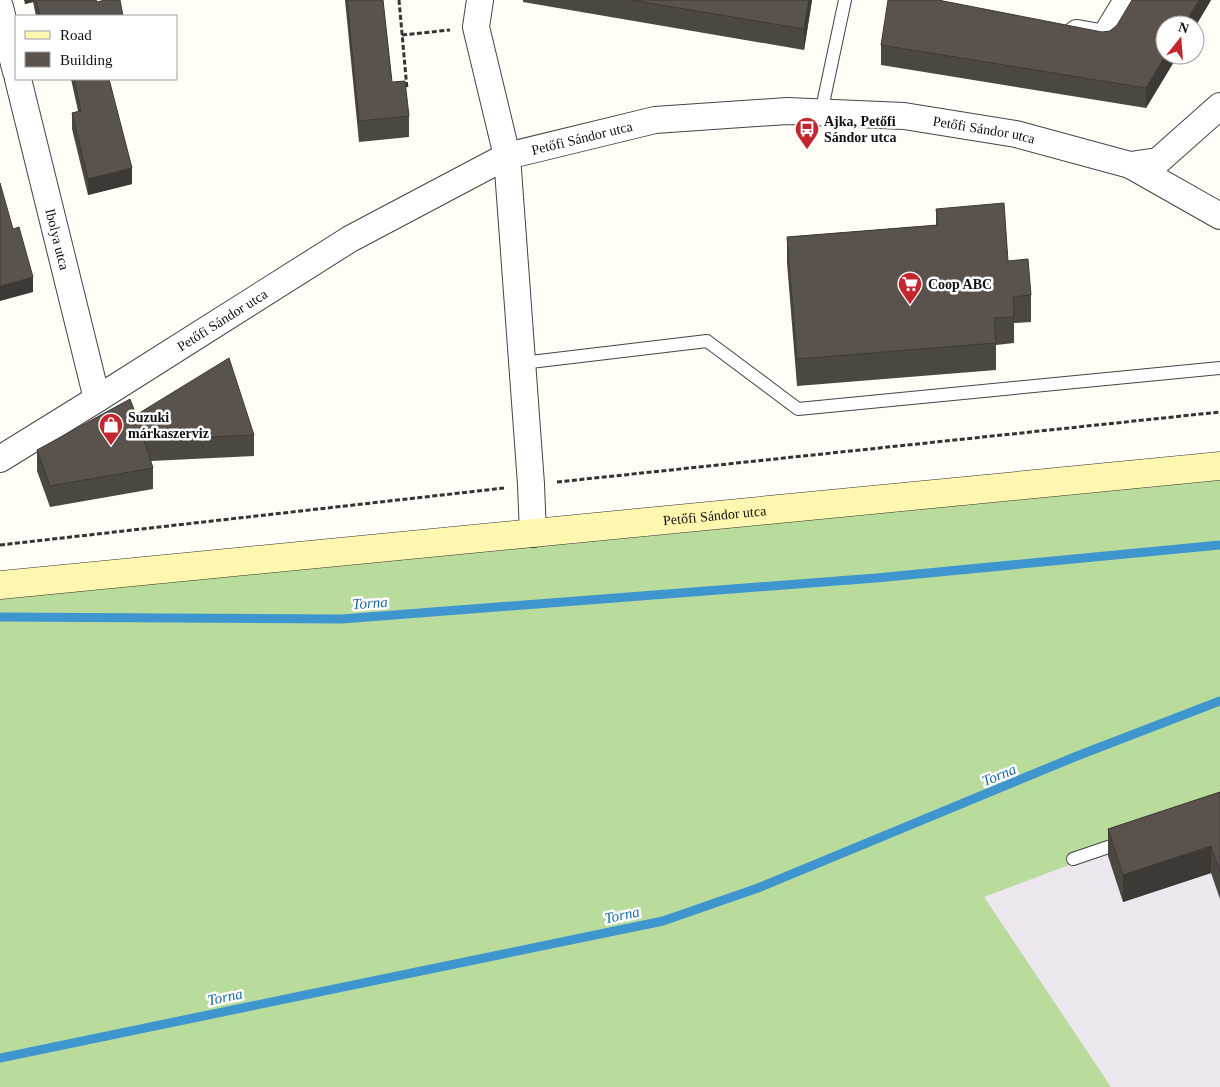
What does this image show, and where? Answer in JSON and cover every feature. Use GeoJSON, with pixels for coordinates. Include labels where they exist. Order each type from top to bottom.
{"type":"FeatureCollection","features":[{"type":"Feature","properties":{"kind":"main road","name":"Petőfi Sándor utca"},"geometry":{"type":"LineString","coordinates":[[0,585],[1220,466]]}},
{"type":"Feature","properties":{"kind":"street"},"geometry":{"type":"LineString","coordinates":[[480,0],[476,27],[507,156],[533,534]]}},
{"type":"Feature","properties":{"kind":"street"},"geometry":{"type":"LineString","coordinates":[[1056,28],[1104,38],[1127,0]]}},
{"type":"Feature","properties":{"kind":"street"},"geometry":{"type":"LineString","coordinates":[[0,7],[15,68]]}},
{"type":"Feature","properties":{"kind":"street","name":"Ibolya utca"},"geometry":{"type":"LineString","coordinates":[[18,80],[97,399]]}},
{"type":"Feature","properties":{"kind":"street","name":"Petőfi Sándor utca"},"geometry":{"type":"LineString","coordinates":[[0,458],[350,239],[507,156],[655,120],[786,111],[904,116],[1016,134],[1130,165],[1158,161],[1220,106]]}},
{"type":"Feature","properties":{"kind":"street"},"geometry":{"type":"LineString","coordinates":[[1130,165],[1220,216]]}},
{"type":"Feature","properties":{"kind":"lane"},"geometry":{"type":"LineString","coordinates":[[821,113],[845,0]]}},
{"type":"Feature","properties":{"kind":"lane"},"geometry":{"type":"LineString","coordinates":[[522,363],[707,341],[798,409],[1220,368]]}},
{"type":"Feature","properties":{"kind":"lane"},"geometry":{"type":"LineString","coordinates":[[1073,859],[1138,837]]}},
{"type":"Feature","properties":{"kind":"path"},"geometry":{"type":"LineString","coordinates":[[399,0],[407,89]]}},
{"type":"Feature","properties":{"kind":"path"},"geometry":{"type":"LineString","coordinates":[[402,36],[476,27]]}},
{"type":"Feature","properties":{"kind":"path"},"geometry":{"type":"LineString","coordinates":[[0,545],[531,484],[1220,412]]}},
{"type":"Feature","properties":{"kind":"shaded area"},"geometry":{"type":"Polygon","coordinates":[[[1220,808],[1220,1087],[1111,1087],[983,897],[1220,808]]]}},
{"type":"Feature","properties":{"kind":"green space"},"geometry":{"type":"Polygon","coordinates":[[[1220,469],[1220,808],[984,897],[1111,1087],[0,1087],[0,591],[1220,469]]]}},
{"type":"Feature","properties":{"kind":"building"},"geometry":{"type":"Polygon","coordinates":[[[36,0],[96,0],[97,2],[120,0],[123,15],[40,15],[36,0]]]}},
{"type":"Feature","properties":{"kind":"building"},"geometry":{"type":"Polygon","coordinates":[[[347,0],[383,0],[392,82],[405,81],[409,116],[359,121],[347,0]]]}},
{"type":"Feature","properties":{"kind":"building"},"geometry":{"type":"Polygon","coordinates":[[[631,0],[809,0],[804,29],[631,0]]]}},
{"type":"Feature","properties":{"kind":"building"},"geometry":{"type":"Polygon","coordinates":[[[888,0],[938,0],[1102,32],[1110,31],[1117,25],[1132,0],[1199,0],[1190,15],[1155,15],[1155,65],[1160,65],[1146,88],[881,45],[888,0]]]}},
{"type":"Feature","properties":{"kind":"building"},"geometry":{"type":"Polygon","coordinates":[[[74,80],[109,80],[132,168],[88,179],[72,113],[81,111],[74,80]]]}},
{"type":"Feature","properties":{"kind":"building"},"geometry":{"type":"Polygon","coordinates":[[[0,183],[13,229],[19,227],[33,277],[0,286],[0,183]]]}},
{"type":"Feature","properties":{"kind":"building","name":"Coop ABC"},"geometry":{"type":"Polygon","coordinates":[[[1004,203],[1008,261],[1028,259],[1031,295],[1013,297],[1014,317],[994,318],[996,343],[797,359],[787,237],[938,225],[936,209],[1004,203]]]}},
{"type":"Feature","properties":{"kind":"building"},"geometry":{"type":"Polygon","coordinates":[[[229,358],[254,435],[144,440],[153,468],[50,486],[37,450],[130,399],[136,415],[229,358]]]}},
{"type":"Feature","properties":{"kind":"building"},"geometry":{"type":"Polygon","coordinates":[[[1220,792],[1220,872],[1211,846],[1123,875],[1108,829],[1220,792]]]}},
{"type":"Feature","properties":{"kind":"waterway","name":"Torna"},"geometry":{"type":"LineString","coordinates":[[0,617],[342,619],[876,578],[1220,545]]}},
{"type":"Feature","properties":{"kind":"waterway","name":"Torna"},"geometry":{"type":"LineString","coordinates":[[0,1058],[663,921],[758,888],[1077,756],[1220,701]]}},
{"type":"Feature","properties":{"kind":"place","name":"Ajka, Petőfi Sándor utca"},"geometry":{"type":"Point","coordinates":[807,150]}},
{"type":"Feature","properties":{"kind":"place","name":"Coop ABC"},"geometry":{"type":"Point","coordinates":[910,305]}},
{"type":"Feature","properties":{"kind":"place","name":"Suzuki márkaszerviz"},"geometry":{"type":"Point","coordinates":[111,446]}}]}
